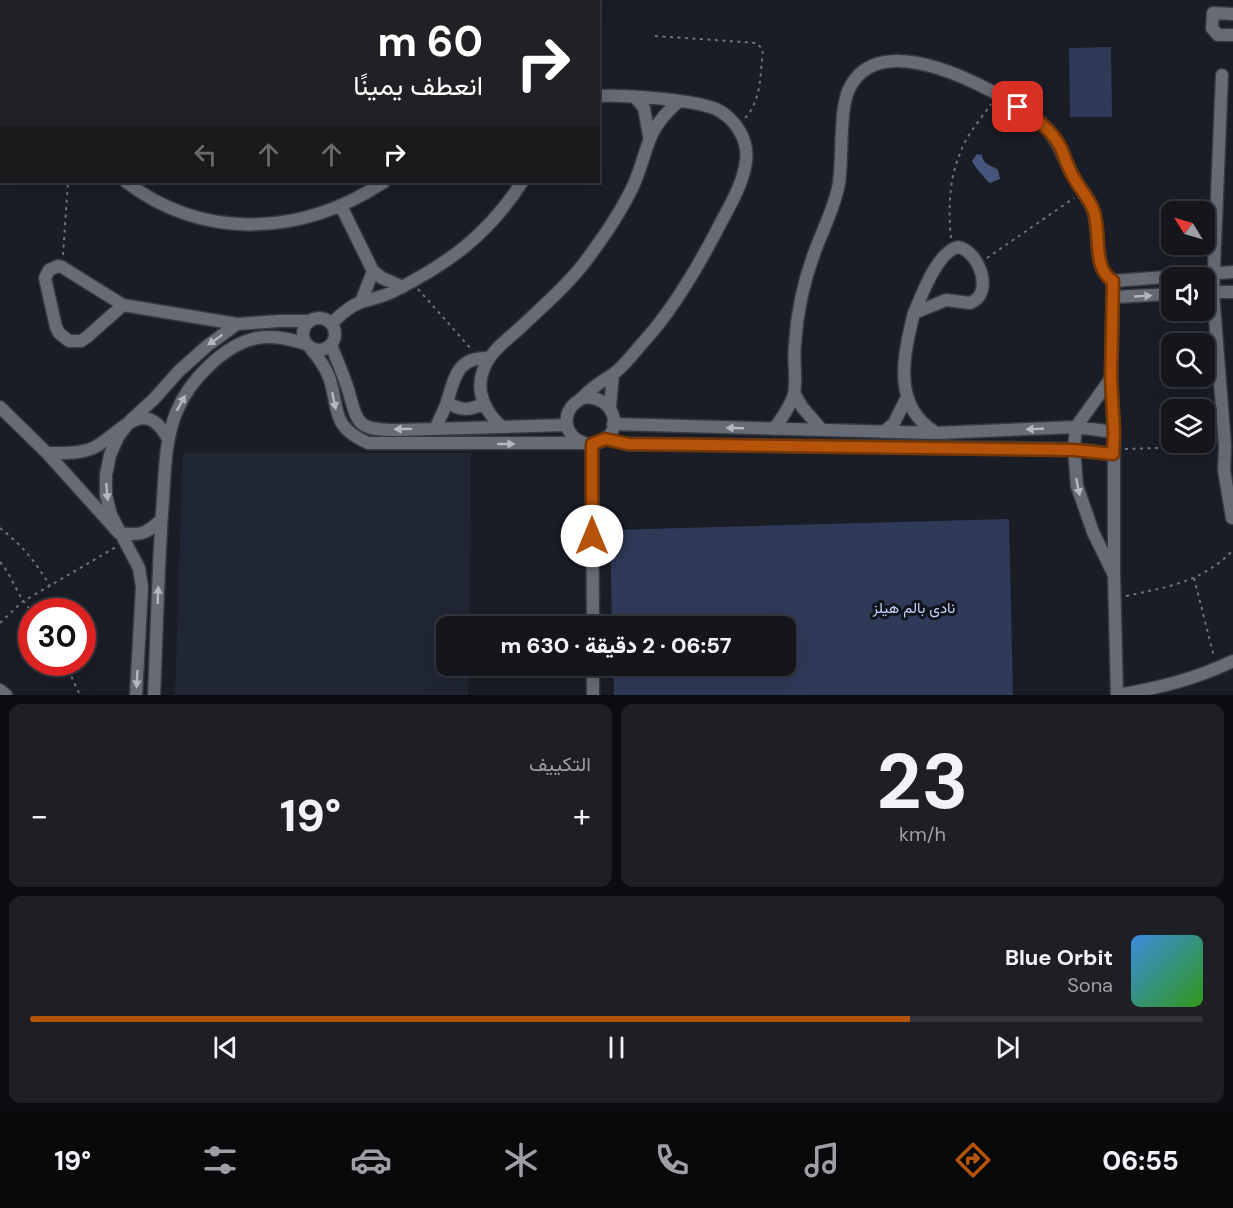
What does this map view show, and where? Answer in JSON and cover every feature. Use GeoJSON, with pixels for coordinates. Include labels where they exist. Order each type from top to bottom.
{"type":"FeatureCollection","features":[{"type":"Feature","properties":{"kind":"street"},"geometry":{"type":"LineString","coordinates":[[1233,14],[1213,13],[1212,28],[1218,35],[1233,35]]}},
{"type":"Feature","properties":{"kind":"street"},"geometry":{"type":"LineString","coordinates":[[774,429],[794,393],[795,343],[804,284],[838,186],[848,92],[855,78],[865,68],[879,62],[894,60],[959,75],[998,94],[1035,118],[1049,131],[1060,147],[1066,164],[1094,210],[1098,227],[1099,256],[1107,278],[1113,281],[1161,277]]}},
{"type":"Feature","properties":{"kind":"street"},"geometry":{"type":"LineString","coordinates":[[1214,267],[1222,75]]}},
{"type":"Feature","properties":{"kind":"street"},"geometry":{"type":"LineString","coordinates":[[587,444],[575,439],[567,425],[569,409],[596,384],[613,374],[649,336],[670,308],[704,255],[732,201],[746,160],[745,144],[736,126],[729,117],[715,109],[635,97],[600,96]]}},
{"type":"Feature","properties":{"kind":"street"},"geometry":{"type":"LineString","coordinates":[[635,97],[644,108],[650,136]]}},
{"type":"Feature","properties":{"kind":"street"},"geometry":{"type":"LineString","coordinates":[[435,429],[456,373],[470,360],[484,357],[556,294],[586,260],[612,223],[634,184],[650,136],[658,122],[678,102]]}},
{"type":"Feature","properties":{"kind":"street"},"geometry":{"type":"LineString","coordinates":[[128,183],[156,201],[196,218],[241,225],[285,222],[341,206],[382,183]]}},
{"type":"Feature","properties":{"kind":"street"},"geometry":{"type":"LineString","coordinates":[[332,323],[361,302],[389,294],[443,264],[501,213],[521,183]]}},
{"type":"Feature","properties":{"kind":"street"},"geometry":{"type":"LineString","coordinates":[[341,206],[373,271],[382,278],[407,285]]}},
{"type":"Feature","properties":{"kind":"street"},"geometry":{"type":"LineString","coordinates":[[884,432],[898,417],[906,399],[907,341],[914,313],[930,279],[946,253],[952,249],[964,249],[970,252],[978,265],[982,284],[979,298],[970,303],[946,300],[914,313]]}},
{"type":"Feature","properties":{"kind":"street"},"geometry":{"type":"LineString","coordinates":[[123,305],[81,341],[75,342],[63,338],[56,327],[45,278],[53,267],[62,267],[123,305],[237,324],[310,321],[324,318],[332,323],[336,337],[332,345],[322,350],[290,338],[272,337],[256,338],[230,350],[208,367],[190,388],[176,412],[168,439],[161,520],[154,695]]}},
{"type":"Feature","properties":{"kind":"street"},"geometry":{"type":"LineString","coordinates":[[361,302],[373,271]]}},
{"type":"Feature","properties":{"kind":"street"},"geometry":{"type":"LineString","coordinates":[[1215,272],[1233,272]]}},
{"type":"Feature","properties":{"kind":"street"},"geometry":{"type":"LineString","coordinates":[[930,279],[946,300]]}},
{"type":"Feature","properties":{"kind":"street"},"geometry":{"type":"LineString","coordinates":[[1113,281],[1111,378],[1114,432],[1114,599],[1117,695],[1166,686],[1218,669],[1233,661]]}},
{"type":"Feature","properties":{"kind":"street"},"geometry":{"type":"LineString","coordinates":[[1215,292],[1233,292]]}},
{"type":"Feature","properties":{"kind":"street"},"geometry":{"type":"LineString","coordinates":[[1114,297],[1161,295]]}},
{"type":"Feature","properties":{"kind":"street"},"geometry":{"type":"LineString","coordinates":[[310,321],[303,332],[309,346],[329,377],[338,418],[355,437],[368,443],[587,444],[605,439],[628,444],[1113,451]]}},
{"type":"Feature","properties":{"kind":"street"},"geometry":{"type":"LineString","coordinates":[[1212,321],[1225,478],[1232,518]]}},
{"type":"Feature","properties":{"kind":"street"},"geometry":{"type":"LineString","coordinates":[[47,453],[70,453],[93,448],[112,436],[154,399],[179,370],[237,324]]}},
{"type":"Feature","properties":{"kind":"street"},"geometry":{"type":"LineString","coordinates":[[332,345],[354,414],[361,423],[370,428],[380,430],[567,425]]}},
{"type":"Feature","properties":{"kind":"street"},"geometry":{"type":"LineString","coordinates":[[484,357],[480,390],[493,419],[502,427]]}},
{"type":"Feature","properties":{"kind":"street"},"geometry":{"type":"LineString","coordinates":[[605,439],[614,424],[610,407],[613,374]]}},
{"type":"Feature","properties":{"kind":"street"},"geometry":{"type":"LineString","coordinates":[[1111,378],[1076,427],[1074,450],[1077,486],[1094,532],[1114,575]]}},
{"type":"Feature","properties":{"kind":"street"},"geometry":{"type":"LineString","coordinates":[[794,393],[802,407],[822,430]]}},
{"type":"Feature","properties":{"kind":"street"},"geometry":{"type":"LineString","coordinates":[[582,399],[597,398],[610,407]]}},
{"type":"Feature","properties":{"kind":"street"},"geometry":{"type":"LineString","coordinates":[[906,399],[918,419],[936,433]]}},
{"type":"Feature","properties":{"kind":"street"},"geometry":{"type":"LineString","coordinates":[[447,402],[455,408],[465,410],[484,403]]}},
{"type":"Feature","properties":{"kind":"street"},"geometry":{"type":"LineString","coordinates":[[0,407],[47,453],[123,537]]}},
{"type":"Feature","properties":{"kind":"street"},"geometry":{"type":"LineString","coordinates":[[136,695],[142,587],[139,568],[111,515],[106,495],[106,475],[110,455],[118,437],[130,421],[139,418],[157,424],[168,439]]}},
{"type":"Feature","properties":{"kind":"street"},"geometry":{"type":"LineString","coordinates":[[614,424],[936,433],[1076,427],[1114,432]]}},
{"type":"Feature","properties":{"kind":"street"},"geometry":{"type":"LineString","coordinates":[[587,444],[593,616]]}},
{"type":"Feature","properties":{"kind":"street"},"geometry":{"type":"LineString","coordinates":[[123,537],[150,531],[161,520]]}},
{"type":"Feature","properties":{"kind":"street"},"geometry":{"type":"LineString","coordinates":[[593,676],[593,695]]}},
{"type":"Feature","properties":{"kind":"street"},"geometry":{"type":"LineString","coordinates":[[0,690],[6,695]]}},
{"type":"Feature","properties":{"kind":"path"},"geometry":{"type":"LineString","coordinates":[[655,36],[753,42],[761,46],[763,50],[755,104],[748,117],[736,126]]}},
{"type":"Feature","properties":{"kind":"path"},"geometry":{"type":"LineString","coordinates":[[952,249],[948,216],[951,182],[961,150],[998,94]]}},
{"type":"Feature","properties":{"kind":"path"},"geometry":{"type":"LineString","coordinates":[[62,267],[68,183]]}},
{"type":"Feature","properties":{"kind":"path"},"geometry":{"type":"LineString","coordinates":[[978,265],[1084,192]]}},
{"type":"Feature","properties":{"kind":"path"},"geometry":{"type":"LineString","coordinates":[[407,285],[484,357]]}},
{"type":"Feature","properties":{"kind":"path"},"geometry":{"type":"LineString","coordinates":[[1113,451],[1224,446]]}},
{"type":"Feature","properties":{"kind":"path"},"geometry":{"type":"LineString","coordinates":[[0,528],[21,545],[50,586]]}},
{"type":"Feature","properties":{"kind":"path"},"geometry":{"type":"LineString","coordinates":[[29,598],[123,537]]}},
{"type":"Feature","properties":{"kind":"path"},"geometry":{"type":"LineString","coordinates":[[1114,599],[1182,584],[1224,559],[1233,550]]}},
{"type":"Feature","properties":{"kind":"path"},"geometry":{"type":"LineString","coordinates":[[0,562],[10,573],[20,598]]}},
{"type":"Feature","properties":{"kind":"path"},"geometry":{"type":"LineString","coordinates":[[1194,578],[1218,669]]}},
{"type":"Feature","properties":{"kind":"path"},"geometry":{"type":"LineString","coordinates":[[0,623],[18,606]]}},
{"type":"Feature","properties":{"kind":"path"},"geometry":{"type":"LineString","coordinates":[[71,676],[80,695]]}},
{"type":"Feature","properties":{"kind":"shaded area"},"geometry":{"type":"Polygon","coordinates":[[[977,154],[982,155],[986,163],[998,170],[1000,179],[990,183],[986,179],[972,161],[977,154]]]}},
{"type":"Feature","properties":{"kind":"shaded area"},"geometry":{"type":"Polygon","coordinates":[[[183,453],[471,453],[470,616],[436,616],[436,676],[469,676],[468,695],[175,695],[183,453]]]}},
{"type":"Feature","properties":{"kind":"green space"},"geometry":{"type":"Polygon","coordinates":[[[1111,47],[1112,117],[1070,117],[1069,48],[1111,47]]]}},
{"type":"Feature","properties":{"kind":"green space","name":"نادى بالم هيلز"},"geometry":{"type":"Polygon","coordinates":[[[1009,519],[1013,695],[614,695],[613,676],[796,676],[796,616],[612,616],[610,530],[1009,519]]]}},
{"type":"Feature","properties":{"kind":"route"},"geometry":{"type":"LineString","coordinates":[[592,536],[592,444],[605,439],[628,444],[1074,450],[1113,454],[1111,378],[1113,281],[1107,278],[1099,256],[1098,227],[1094,210],[1049,131],[1018,107]]}}]}
